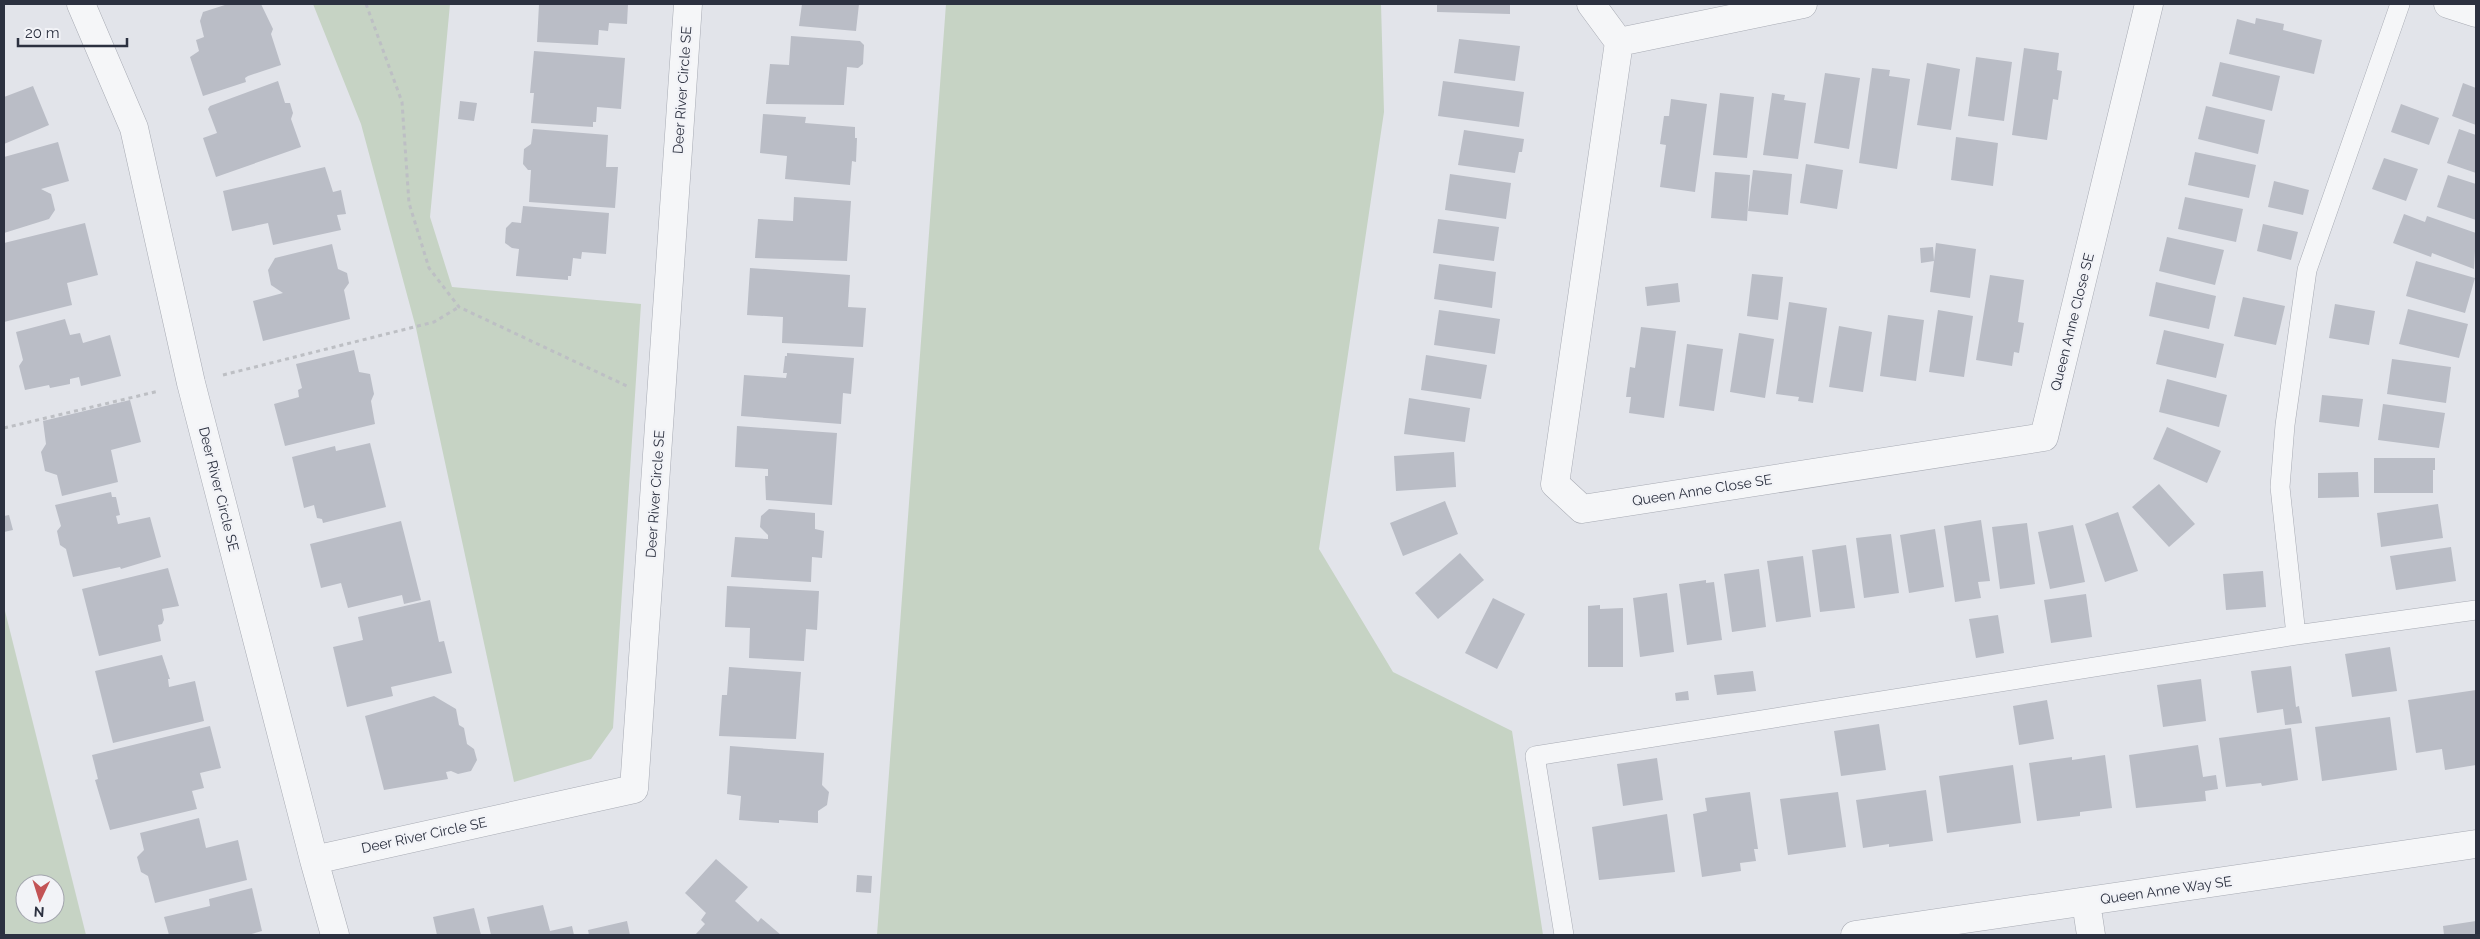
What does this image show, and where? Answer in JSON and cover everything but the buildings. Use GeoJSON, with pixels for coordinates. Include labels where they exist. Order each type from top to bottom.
{"type":"FeatureCollection","features":[{"type":"Feature","properties":{"kind":"street","name":"Deer River Circle SE"},"geometry":{"type":"LineString","coordinates":[[81,4],[134,128],[191,383],[314,860],[634,789],[688,4]]}},
{"type":"Feature","properties":{"kind":"street"},"geometry":{"type":"LineString","coordinates":[[1591,4],[1619,42],[1803,4]]}},
{"type":"Feature","properties":{"kind":"street","name":"Queen Anne Close SE"},"geometry":{"type":"LineString","coordinates":[[1619,42],[1555,484],[1582,509],[2044,437],[2149,4]]}},
{"type":"Feature","properties":{"kind":"street"},"geometry":{"type":"LineString","coordinates":[[2448,4],[2476,13]]}},
{"type":"Feature","properties":{"kind":"street","name":"Queen Anne Way SE"},"geometry":{"type":"LineString","coordinates":[[1855,935],[2476,844]]}},
{"type":"Feature","properties":{"kind":"street"},"geometry":{"type":"LineString","coordinates":[[314,860],[335,935]]}},
{"type":"Feature","properties":{"kind":"street"},"geometry":{"type":"LineString","coordinates":[[2086,902],[2091,935]]}},
{"type":"Feature","properties":{"kind":"lane"},"geometry":{"type":"LineString","coordinates":[[2296,635],[2280,487],[2285,425],[2307,270],[2400,4]]}},
{"type":"Feature","properties":{"kind":"lane"},"geometry":{"type":"LineString","coordinates":[[1564,935],[1536,756],[2296,635],[2476,610]]}},
{"type":"Feature","properties":{"kind":"path"},"geometry":{"type":"LineString","coordinates":[[366,4],[402,102],[409,203],[429,268],[459,307],[632,388],[662,390]]}},
{"type":"Feature","properties":{"kind":"path"},"geometry":{"type":"LineString","coordinates":[[4,428],[434,322],[459,307]]}},
{"type":"Feature","properties":{"kind":"green space"},"geometry":{"type":"Polygon","coordinates":[[[313,4],[450,4],[430,217],[452,287],[641,304],[613,728],[591,759],[514,782],[416,328],[361,124],[313,4]]]}},
{"type":"Feature","properties":{"kind":"green space"},"geometry":{"type":"Polygon","coordinates":[[[946,4],[1381,4],[1384,112],[1319,549],[1393,672],[1512,731],[1543,935],[877,935],[946,4]]]}},
{"type":"Feature","properties":{"kind":"green space"},"geometry":{"type":"Polygon","coordinates":[[[4,607],[86,935],[4,935],[4,607]]]}}]}
